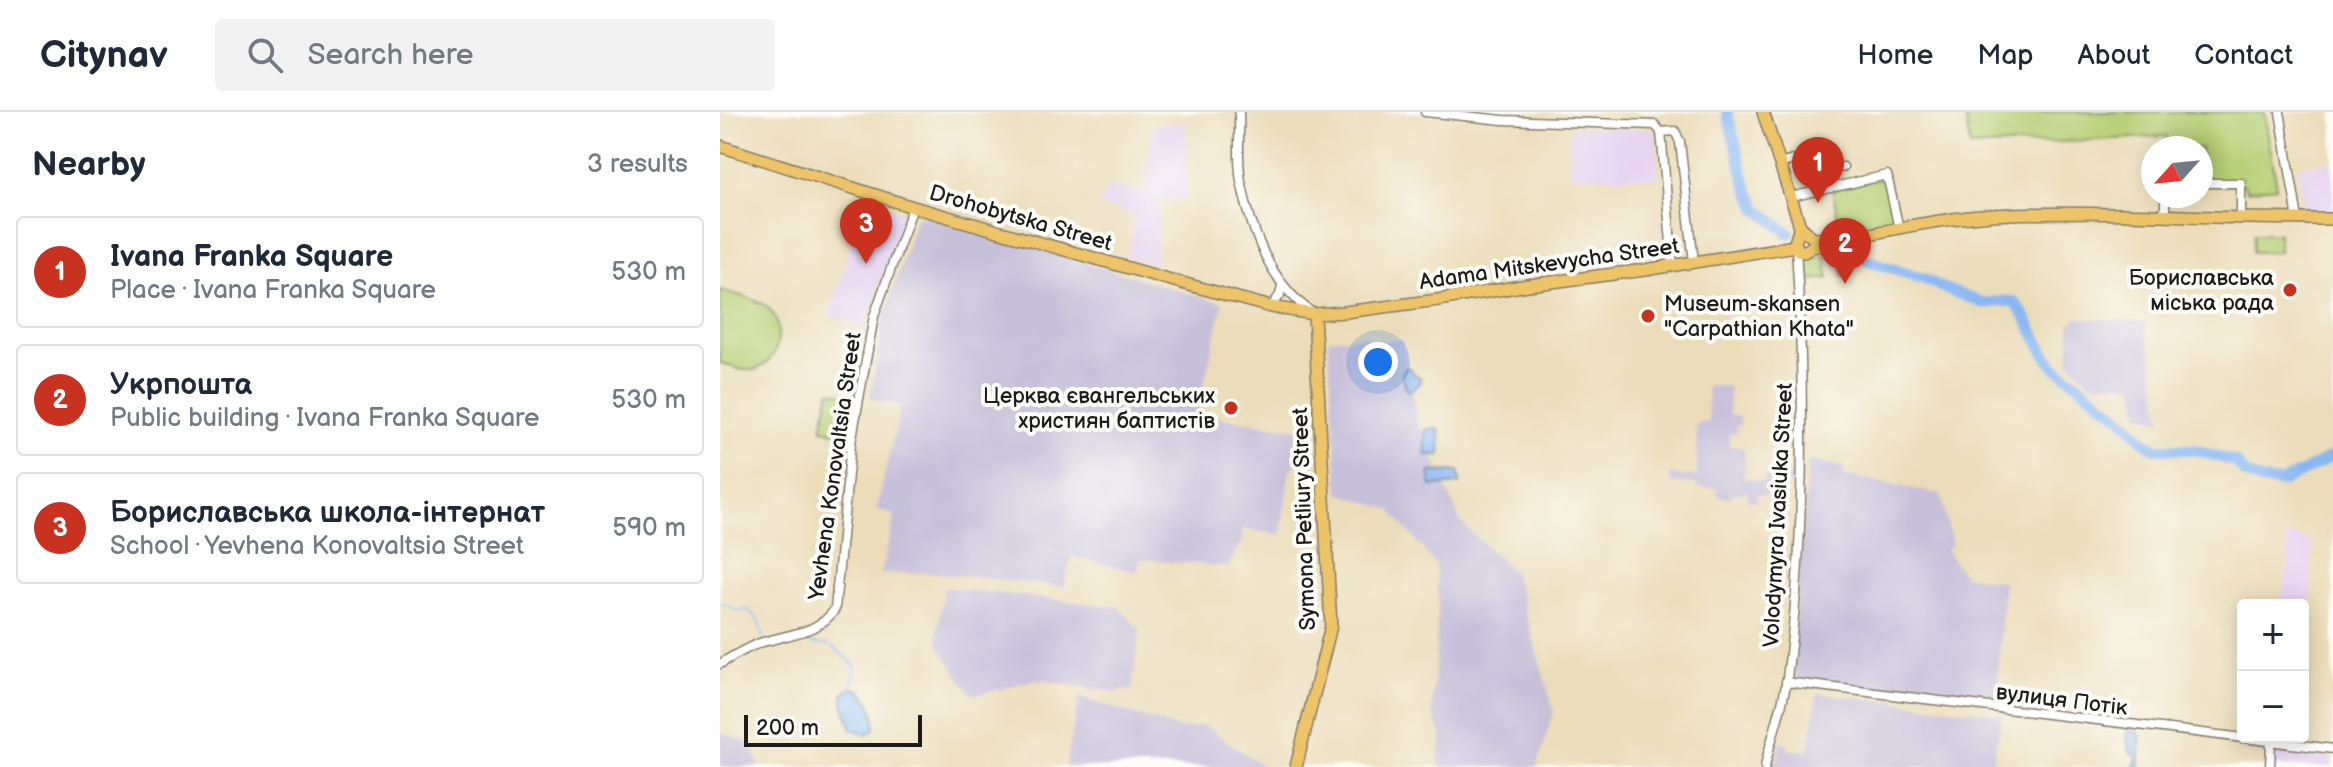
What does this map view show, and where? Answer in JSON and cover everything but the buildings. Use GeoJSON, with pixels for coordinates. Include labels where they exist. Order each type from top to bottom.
{"type":"FeatureCollection","features":[{"type":"Feature","properties":{"kind":"main road"},"geometry":{"type":"LineString","coordinates":[[1763,112],[1791,197],[1800,244]]}},
{"type":"Feature","properties":{"kind":"main road","name":"Drohobytska Street"},"geometry":{"type":"LineString","coordinates":[[720,146],[913,207],[1271,307],[1314,314]]}},
{"type":"Feature","properties":{"kind":"main road"},"geometry":{"type":"LineString","coordinates":[[1899,229],[1991,215],[2333,219]]}},
{"type":"Feature","properties":{"kind":"main road","name":"Adama Mitskevycha Street"},"geometry":{"type":"LineString","coordinates":[[1314,314],[1393,306],[1800,244],[1841,241],[1899,229]]}},
{"type":"Feature","properties":{"kind":"main road","name":"Symona Petliury Street"},"geometry":{"type":"LineString","coordinates":[[1296,767],[1331,626],[1314,314]]}},
{"type":"Feature","properties":{"kind":"street"},"geometry":{"type":"LineString","coordinates":[[1239,112],[1241,179],[1268,263],[1282,285],[1314,314]]}},
{"type":"Feature","properties":{"kind":"street"},"geometry":{"type":"LineString","coordinates":[[1425,112],[1503,120],[1655,125],[1661,132],[1673,265]]}},
{"type":"Feature","properties":{"kind":"street"},"geometry":{"type":"LineString","coordinates":[[2280,112],[2298,219]]}},
{"type":"Feature","properties":{"kind":"street"},"geometry":{"type":"LineString","coordinates":[[1661,132],[1675,131],[1680,142],[1694,262]]}},
{"type":"Feature","properties":{"kind":"street"},"geometry":{"type":"LineString","coordinates":[[1780,164],[1803,157],[1809,161],[1812,174],[1843,167]]}},
{"type":"Feature","properties":{"kind":"street"},"geometry":{"type":"LineString","coordinates":[[1791,197],[1887,175],[1899,229]]}},
{"type":"Feature","properties":{"kind":"street"},"geometry":{"type":"LineString","coordinates":[[2213,183],[2241,183],[2241,217]]}},
{"type":"Feature","properties":{"kind":"street","name":"Yevhena Konovaltsia Street"},"geometry":{"type":"LineString","coordinates":[[720,664],[763,642],[817,625],[835,609],[851,443],[874,316],[913,207]]}},
{"type":"Feature","properties":{"kind":"street"},"geometry":{"type":"LineString","coordinates":[[2165,208],[2165,215]]}},
{"type":"Feature","properties":{"kind":"street","name":"Volodymyra Ivasiuka Street"},"geometry":{"type":"LineString","coordinates":[[1765,767],[1786,682],[1792,625],[1803,455],[1800,244]]}},
{"type":"Feature","properties":{"kind":"street"},"geometry":{"type":"LineString","coordinates":[[1271,307],[1280,295],[1282,285]]}},
{"type":"Feature","properties":{"kind":"street","name":"вулиця Потік"},"geometry":{"type":"LineString","coordinates":[[1786,682],[2237,737]]}},
{"type":"Feature","properties":{"kind":"street"},"geometry":{"type":"LineString","coordinates":[[2270,767],[2271,743]]}},
{"type":"Feature","properties":{"kind":"street","name":"вулиця Потік"},"geometry":{"type":"LineString","coordinates":[[2286,743],[2333,749]]}},
{"type":"Feature","properties":{"kind":"shaded area"},"geometry":{"type":"Polygon","coordinates":[[[1186,122],[1187,198],[1160,200],[1155,264],[1127,257],[1135,215],[1098,205],[1109,185],[1144,192],[1153,124],[1186,122]]]}},
{"type":"Feature","properties":{"kind":"shaded area"},"geometry":{"type":"Polygon","coordinates":[[[1571,127],[1649,129],[1656,134],[1659,178],[1569,175],[1571,127]]]}},
{"type":"Feature","properties":{"kind":"shaded area"},"geometry":{"type":"Polygon","coordinates":[[[2333,161],[2333,213],[2304,213],[2298,166],[2333,161]]]}},
{"type":"Feature","properties":{"kind":"shaded area"},"geometry":{"type":"Polygon","coordinates":[[[864,200],[904,212],[865,327],[829,316],[864,200]]]}},
{"type":"Feature","properties":{"kind":"shaded area"},"geometry":{"type":"Polygon","coordinates":[[[921,215],[1223,303],[1197,414],[1300,429],[1294,468],[1290,468],[1281,535],[1243,529],[1242,541],[1228,567],[1141,559],[1137,572],[955,528],[1071,557],[1064,587],[938,573],[881,574],[895,515],[876,510],[901,406],[870,398],[882,324],[916,218],[921,215]]]}},
{"type":"Feature","properties":{"kind":"shaded area"},"geometry":{"type":"Polygon","coordinates":[[[2076,318],[2145,322],[2162,420],[2139,414],[2135,384],[2091,383],[2069,362],[2070,325],[2076,318]]]}},
{"type":"Feature","properties":{"kind":"shaded area"},"geometry":{"type":"Polygon","coordinates":[[[1367,336],[1367,341],[1402,340],[1417,420],[1461,522],[1514,573],[1554,711],[1537,767],[1439,767],[1441,734],[1432,713],[1438,603],[1435,564],[1391,510],[1339,493],[1328,339],[1367,336]]]}},
{"type":"Feature","properties":{"kind":"shaded area"},"geometry":{"type":"Polygon","coordinates":[[[1707,386],[1729,387],[1729,415],[1740,416],[1740,425],[1736,426],[1737,433],[1729,434],[1729,446],[1745,448],[1744,478],[1765,482],[1766,473],[1793,477],[1791,487],[1784,486],[1782,500],[1757,494],[1756,502],[1747,500],[1747,492],[1743,491],[1742,494],[1732,493],[1731,498],[1717,496],[1717,488],[1670,483],[1670,475],[1697,476],[1696,423],[1708,422],[1707,386]]]}},
{"type":"Feature","properties":{"kind":"shaded area"},"geometry":{"type":"Polygon","coordinates":[[[1808,460],[1843,467],[1844,475],[1941,494],[1952,545],[1946,548],[1953,561],[1964,575],[2004,582],[1996,701],[1797,679],[1792,660],[1808,460]]]}},
{"type":"Feature","properties":{"kind":"shaded area"},"geometry":{"type":"Polygon","coordinates":[[[2286,535],[2312,541],[2311,654],[2309,599],[2280,599],[2290,560],[2286,554],[2286,535]]]}},
{"type":"Feature","properties":{"kind":"shaded area"},"geometry":{"type":"Polygon","coordinates":[[[944,587],[1119,607],[1140,630],[1132,690],[1114,692],[1037,680],[971,694],[939,646],[937,634],[944,587]]]}},
{"type":"Feature","properties":{"kind":"shaded area"},"geometry":{"type":"Polygon","coordinates":[[[1817,693],[2002,714],[1992,767],[1774,767],[1780,742],[1787,743],[1789,750],[1809,751],[1817,693]]]}},
{"type":"Feature","properties":{"kind":"shaded area"},"geometry":{"type":"Polygon","coordinates":[[[1079,697],[1182,729],[1204,725],[1264,767],[1066,766],[1079,697]]]}},
{"type":"Feature","properties":{"kind":"shaded area"},"geometry":{"type":"Polygon","coordinates":[[[720,733],[752,743],[759,767],[720,767],[720,733]]]}},
{"type":"Feature","properties":{"kind":"shaded area"},"geometry":{"type":"Polygon","coordinates":[[[2276,747],[2330,753],[2331,767],[2271,767],[2276,747]]]}},
{"type":"Feature","properties":{"kind":"green space"},"geometry":{"type":"Polygon","coordinates":[[[1965,112],[2264,112],[2277,187],[2246,191],[2244,185],[2213,184],[2213,136],[2141,136],[1970,147],[1965,112]]]}},
{"type":"Feature","properties":{"kind":"green space"},"geometry":{"type":"Polygon","coordinates":[[[1886,177],[1895,219],[1841,231],[1832,190],[1886,177]]]}},
{"type":"Feature","properties":{"kind":"green space"},"geometry":{"type":"Polygon","coordinates":[[[2254,233],[2279,233],[2279,252],[2253,252],[2254,233]]]}},
{"type":"Feature","properties":{"kind":"green space"},"geometry":{"type":"Polygon","coordinates":[[[1860,247],[1851,275],[1843,276],[1839,251],[1860,247]]]}},
{"type":"Feature","properties":{"kind":"green space"},"geometry":{"type":"Polygon","coordinates":[[[1825,254],[1829,278],[1805,280],[1803,260],[1825,254]]]}},
{"type":"Feature","properties":{"kind":"green space"},"geometry":{"type":"Polygon","coordinates":[[[720,290],[763,304],[776,322],[777,344],[773,355],[757,369],[742,370],[720,363],[720,290]]]}},
{"type":"Feature","properties":{"kind":"green space"},"geometry":{"type":"Polygon","coordinates":[[[830,391],[849,395],[840,433],[822,429],[830,391]]]}},
{"type":"Feature","properties":{"kind":"water"},"geometry":{"type":"Polygon","coordinates":[[[1406,368],[1421,378],[1420,384],[1409,391],[1402,373],[1406,368]]]}},
{"type":"Feature","properties":{"kind":"water"},"geometry":{"type":"Polygon","coordinates":[[[1439,429],[1441,455],[1426,455],[1425,430],[1439,429]]]}},
{"type":"Feature","properties":{"kind":"water"},"geometry":{"type":"Polygon","coordinates":[[[1459,471],[1460,484],[1431,486],[1430,472],[1459,471]]]}},
{"type":"Feature","properties":{"kind":"water"},"geometry":{"type":"Polygon","coordinates":[[[851,688],[859,689],[872,708],[875,729],[867,734],[852,729],[843,703],[843,695],[851,688]]]}},
{"type":"Feature","properties":{"kind":"water"},"geometry":{"type":"Polygon","coordinates":[[[2129,731],[2140,735],[2140,767],[2134,767],[2137,761],[2136,755],[2130,752],[2126,734],[2129,731]]]}},
{"type":"Feature","properties":{"kind":"waterway"},"geometry":{"type":"LineString","coordinates":[[1727,112],[1747,188],[1758,209],[1789,233]]}},
{"type":"Feature","properties":{"kind":"waterway"},"geometry":{"type":"LineString","coordinates":[[1867,260],[1924,278],[1983,303],[2014,302],[2054,366],[2122,418],[2147,444],[2155,448],[2196,450],[2236,462],[2244,473],[2262,481],[2283,482],[2333,456]]}},
{"type":"Feature","properties":{"kind":"waterway"},"geometry":{"type":"LineString","coordinates":[[720,604],[736,611],[748,610],[757,618],[763,638]]}},
{"type":"Feature","properties":{"kind":"waterway"},"geometry":{"type":"LineString","coordinates":[[795,637],[813,644],[829,645]]}},
{"type":"Feature","properties":{"kind":"waterway"},"geometry":{"type":"LineString","coordinates":[[769,644],[782,641]]}},
{"type":"Feature","properties":{"kind":"waterway"},"geometry":{"type":"LineString","coordinates":[[833,647],[855,665],[851,688]]}},
{"type":"Feature","properties":{"kind":"place","name":"Ivana Franka Square"},"geometry":{"type":"Point","coordinates":[1818,203]}},
{"type":"Feature","properties":{"kind":"place","name":"Бориславська школа-інтернат"},"geometry":{"type":"Point","coordinates":[866,264]}},
{"type":"Feature","properties":{"kind":"place","name":"Укрпошта"},"geometry":{"type":"Point","coordinates":[1845,284]}},
{"type":"Feature","properties":{"kind":"place","name":"Бориславська міська рада"},"geometry":{"type":"Point","coordinates":[2290,290]}},
{"type":"Feature","properties":{"kind":"place","name":"Museum-skansen \"Carpathian Khata\""},"geometry":{"type":"Point","coordinates":[1648,316]}},
{"type":"Feature","properties":{"kind":"place","name":"Церква євангельських християн баптистів"},"geometry":{"type":"Point","coordinates":[1231,408]}}]}
